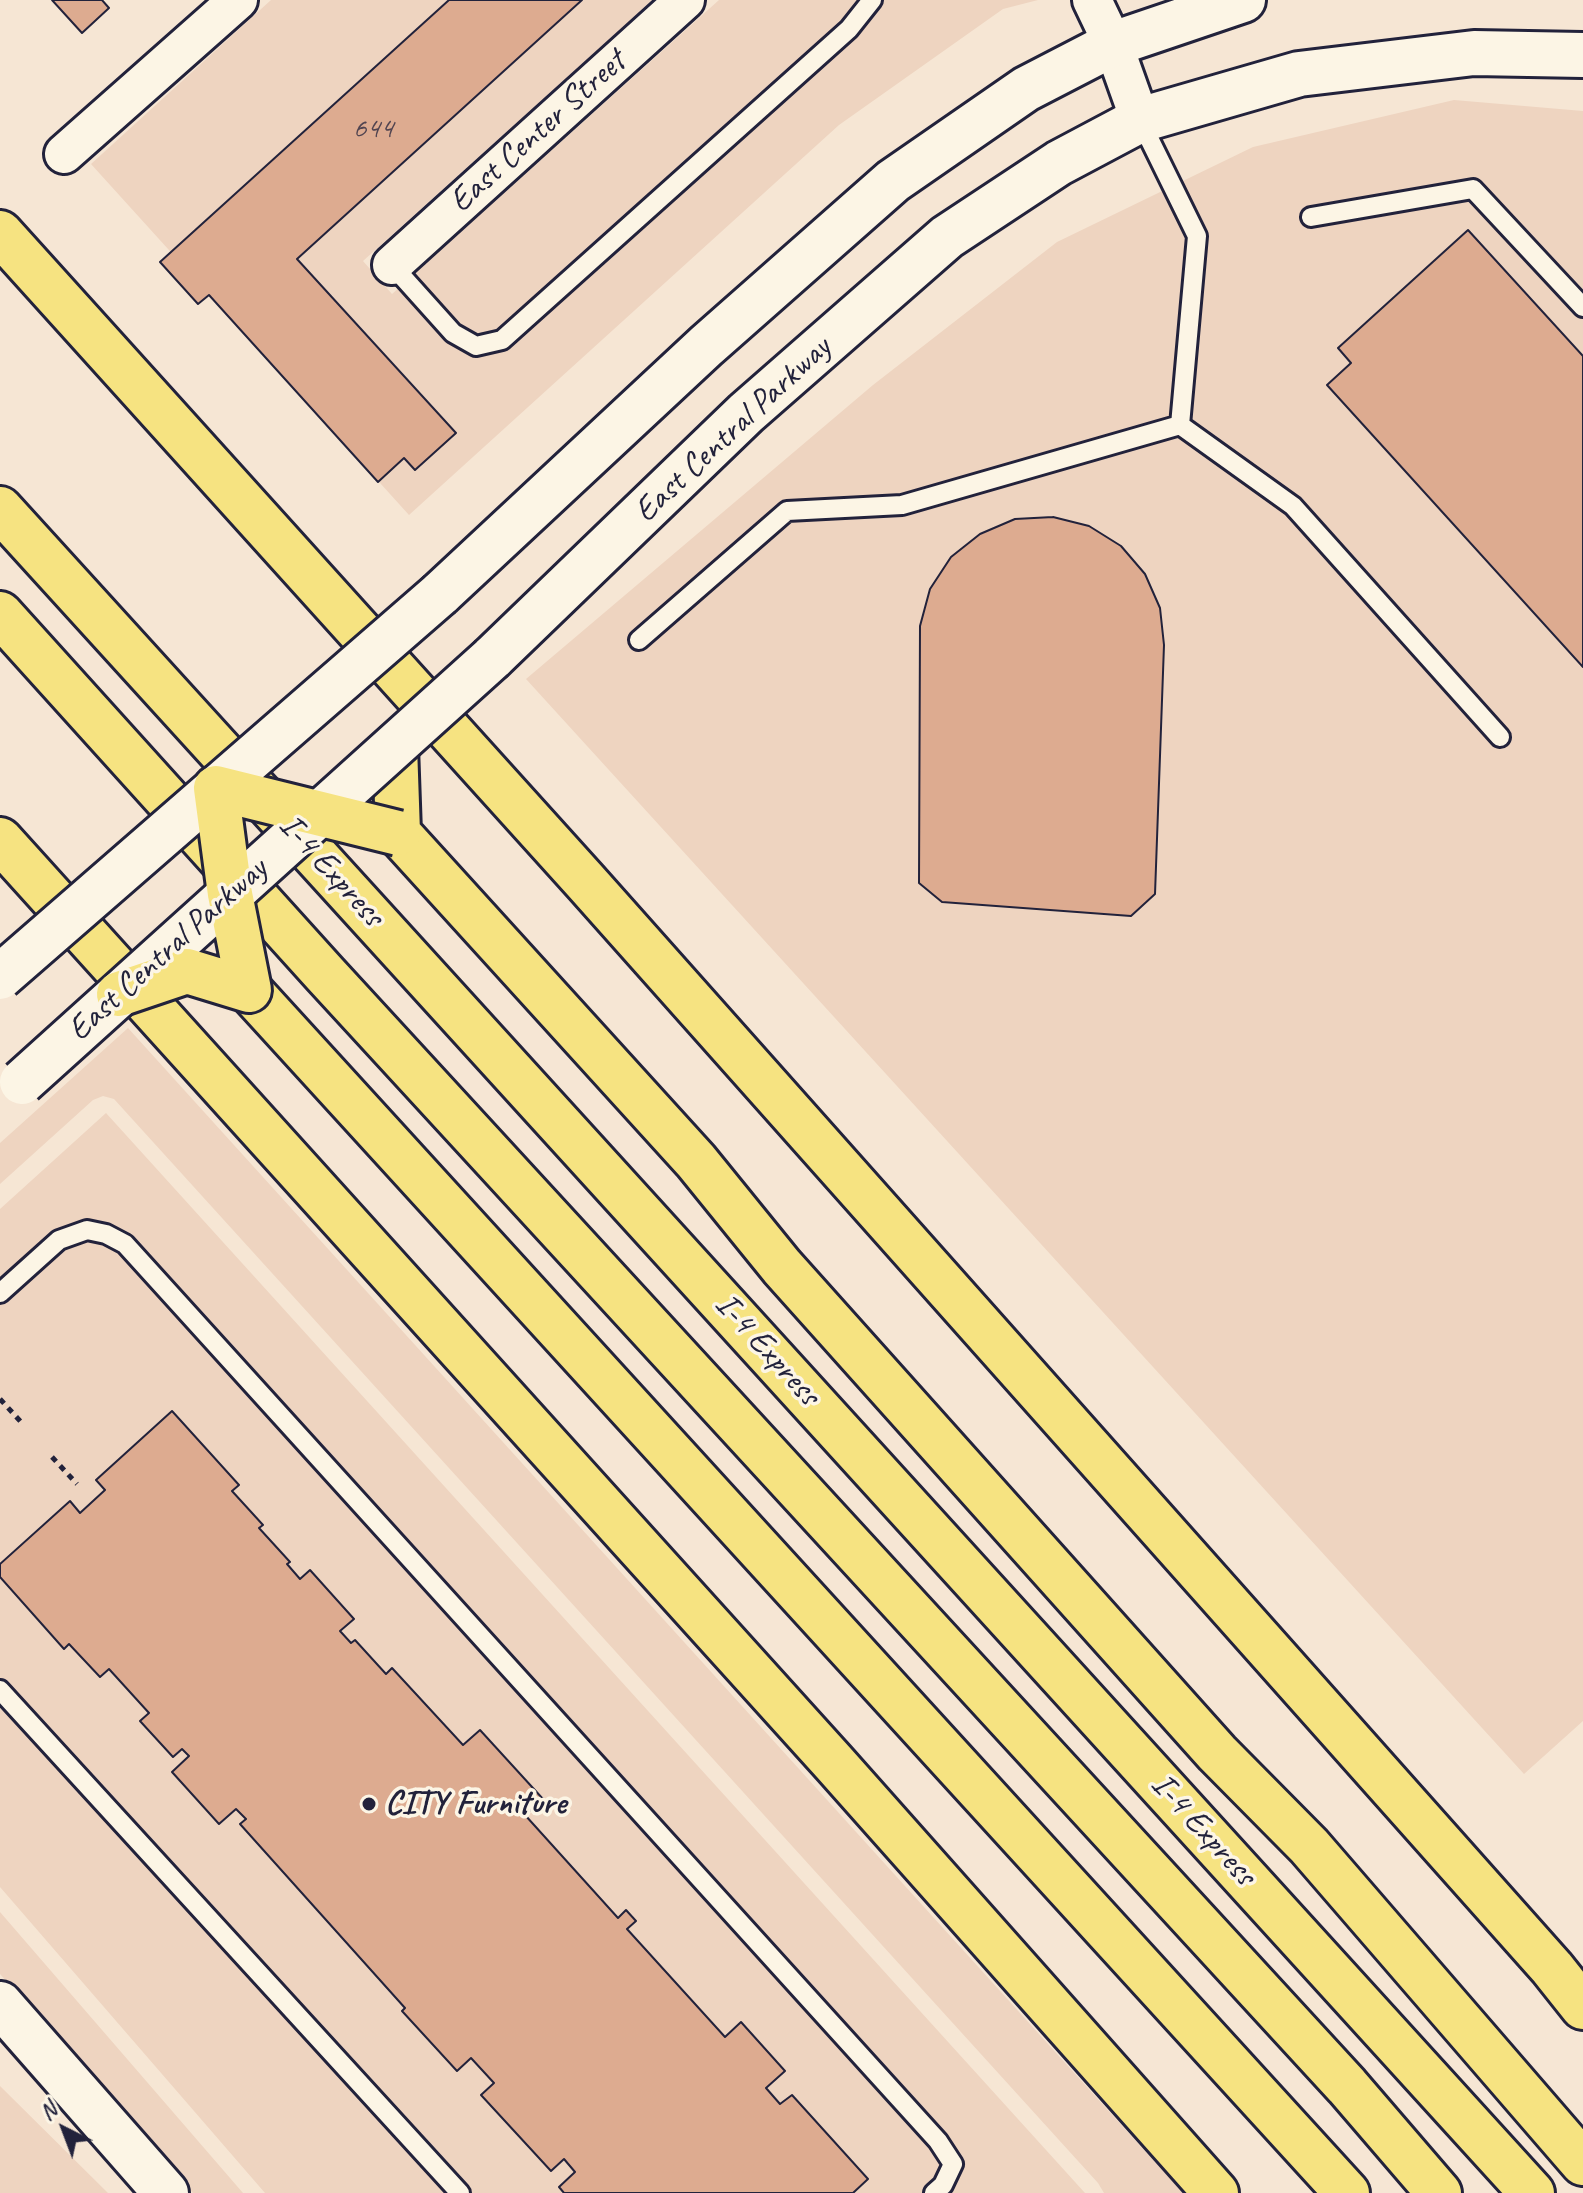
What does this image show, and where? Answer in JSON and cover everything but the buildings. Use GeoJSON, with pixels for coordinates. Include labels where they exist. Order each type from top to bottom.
{"type":"FeatureCollection","features":[{"type":"Feature","properties":{"kind":"highway"},"geometry":{"type":"LineString","coordinates":[[0,233],[585,881],[1583,2007]]}},
{"type":"Feature","properties":{"kind":"highway","name":"I-4 Express"},"geometry":{"type":"LineString","coordinates":[[0,509],[1532,2193]]}},
{"type":"Feature","properties":{"kind":"highway","name":"I-4 Express"},"geometry":{"type":"LineString","coordinates":[[0,614],[325,974],[1347,2086],[1439,2193]]}},
{"type":"Feature","properties":{"kind":"highway"},"geometry":{"type":"LineString","coordinates":[[395,746],[398,833]]}},
{"type":"Feature","properties":{"kind":"highway"},"geometry":{"type":"LineString","coordinates":[[249,990],[230,894],[216,788],[398,833],[696,1161],[782,1267],[1217,1753],[1309,1846],[1583,2163]]}},
{"type":"Feature","properties":{"kind":"highway"},"geometry":{"type":"LineString","coordinates":[[0,840],[782,1704],[1216,2193]]}},
{"type":"Feature","properties":{"kind":"highway"},"geometry":{"type":"LineString","coordinates":[[119,994],[187,971],[249,990],[1347,2193]]}},
{"type":"Feature","properties":{"kind":"main road"},"geometry":{"type":"LineString","coordinates":[[0,977],[440,594],[706,346],[893,181],[1026,89],[1113,44],[1243,0]]}},
{"type":"Feature","properties":{"kind":"main road","name":"East Central Parkway"},"geometry":{"type":"LineString","coordinates":[[11,1091],[492,658],[746,413],[947,237],[1059,163],[1140,120],[1299,74],[1474,53],[1583,55]]}},
{"type":"Feature","properties":{"kind":"main road"},"geometry":{"type":"LineString","coordinates":[[0,2004],[166,2193]]}},
{"type":"Feature","properties":{"kind":"street"},"geometry":{"type":"LineString","coordinates":[[64,154],[238,0]]}},
{"type":"Feature","properties":{"kind":"street","name":"East Center Street"},"geometry":{"type":"LineString","coordinates":[[392,265],[685,0]]}},
{"type":"Feature","properties":{"kind":"street"},"geometry":{"type":"LineString","coordinates":[[1092,0],[1113,44],[1140,120]]}},
{"type":"Feature","properties":{"kind":"lane"},"geometry":{"type":"LineString","coordinates":[[392,265],[453,333],[476,346],[502,340],[849,29],[872,0]]}},
{"type":"Feature","properties":{"kind":"lane"},"geometry":{"type":"LineString","coordinates":[[1140,120],[1197,236],[1180,425]]}},
{"type":"Feature","properties":{"kind":"lane"},"geometry":{"type":"LineString","coordinates":[[1311,217],[1473,189],[1583,307]]}},
{"type":"Feature","properties":{"kind":"lane"},"geometry":{"type":"LineString","coordinates":[[639,640],[787,511],[902,505],[1180,425]]}},
{"type":"Feature","properties":{"kind":"lane"},"geometry":{"type":"LineString","coordinates":[[1180,425],[1293,506],[1500,737]]}},
{"type":"Feature","properties":{"kind":"lane"},"geometry":{"type":"LineString","coordinates":[[0,1293],[59,1240],[87,1230],[106,1234],[125,1244],[938,2141],[953,2164],[943,2185],[934,2193]]}},
{"type":"Feature","properties":{"kind":"lane"},"geometry":{"type":"LineString","coordinates":[[0,1690],[460,2193]]}},
{"type":"Feature","properties":{"kind":"path"},"geometry":{"type":"LineString","coordinates":[[0,1399],[21,1422]]}},
{"type":"Feature","properties":{"kind":"path"},"geometry":{"type":"LineString","coordinates":[[52,1457],[77,1484]]}},
{"type":"Feature","properties":{"kind":"shaded area"},"geometry":{"type":"Polygon","coordinates":[[[271,0],[653,0],[363,261],[392,294],[719,0],[1038,0],[1003,9],[839,125],[409,515],[91,164],[271,0]]]}},
{"type":"Feature","properties":{"kind":"shaded area"},"geometry":{"type":"Polygon","coordinates":[[[1454,100],[1583,111],[1583,1721],[1524,1774],[526,679],[873,385],[1057,242],[1253,147],[1454,100]]]}},
{"type":"Feature","properties":{"kind":"shaded area"},"geometry":{"type":"Polygon","coordinates":[[[128,1028],[1183,2193],[1104,2193],[114,1099],[103,1096],[93,1100],[0,1184],[0,1143],[128,1028]]]}},
{"type":"Feature","properties":{"kind":"shaded area"},"geometry":{"type":"Polygon","coordinates":[[[106,1113],[1085,2193],[265,2193],[0,1887],[0,1209],[106,1113]]]}},
{"type":"Feature","properties":{"kind":"shaded area"},"geometry":{"type":"Polygon","coordinates":[[[0,1912],[243,2193],[193,2193],[0,1974],[0,1912]]]}},
{"type":"Feature","properties":{"kind":"shaded area"},"geometry":{"type":"Polygon","coordinates":[[[0,2086],[108,2193],[0,2193],[0,2086]]]}},
{"type":"Feature","properties":{"kind":"place","name":"CITY Furniture"},"geometry":{"type":"Point","coordinates":[369,1804]}}]}
